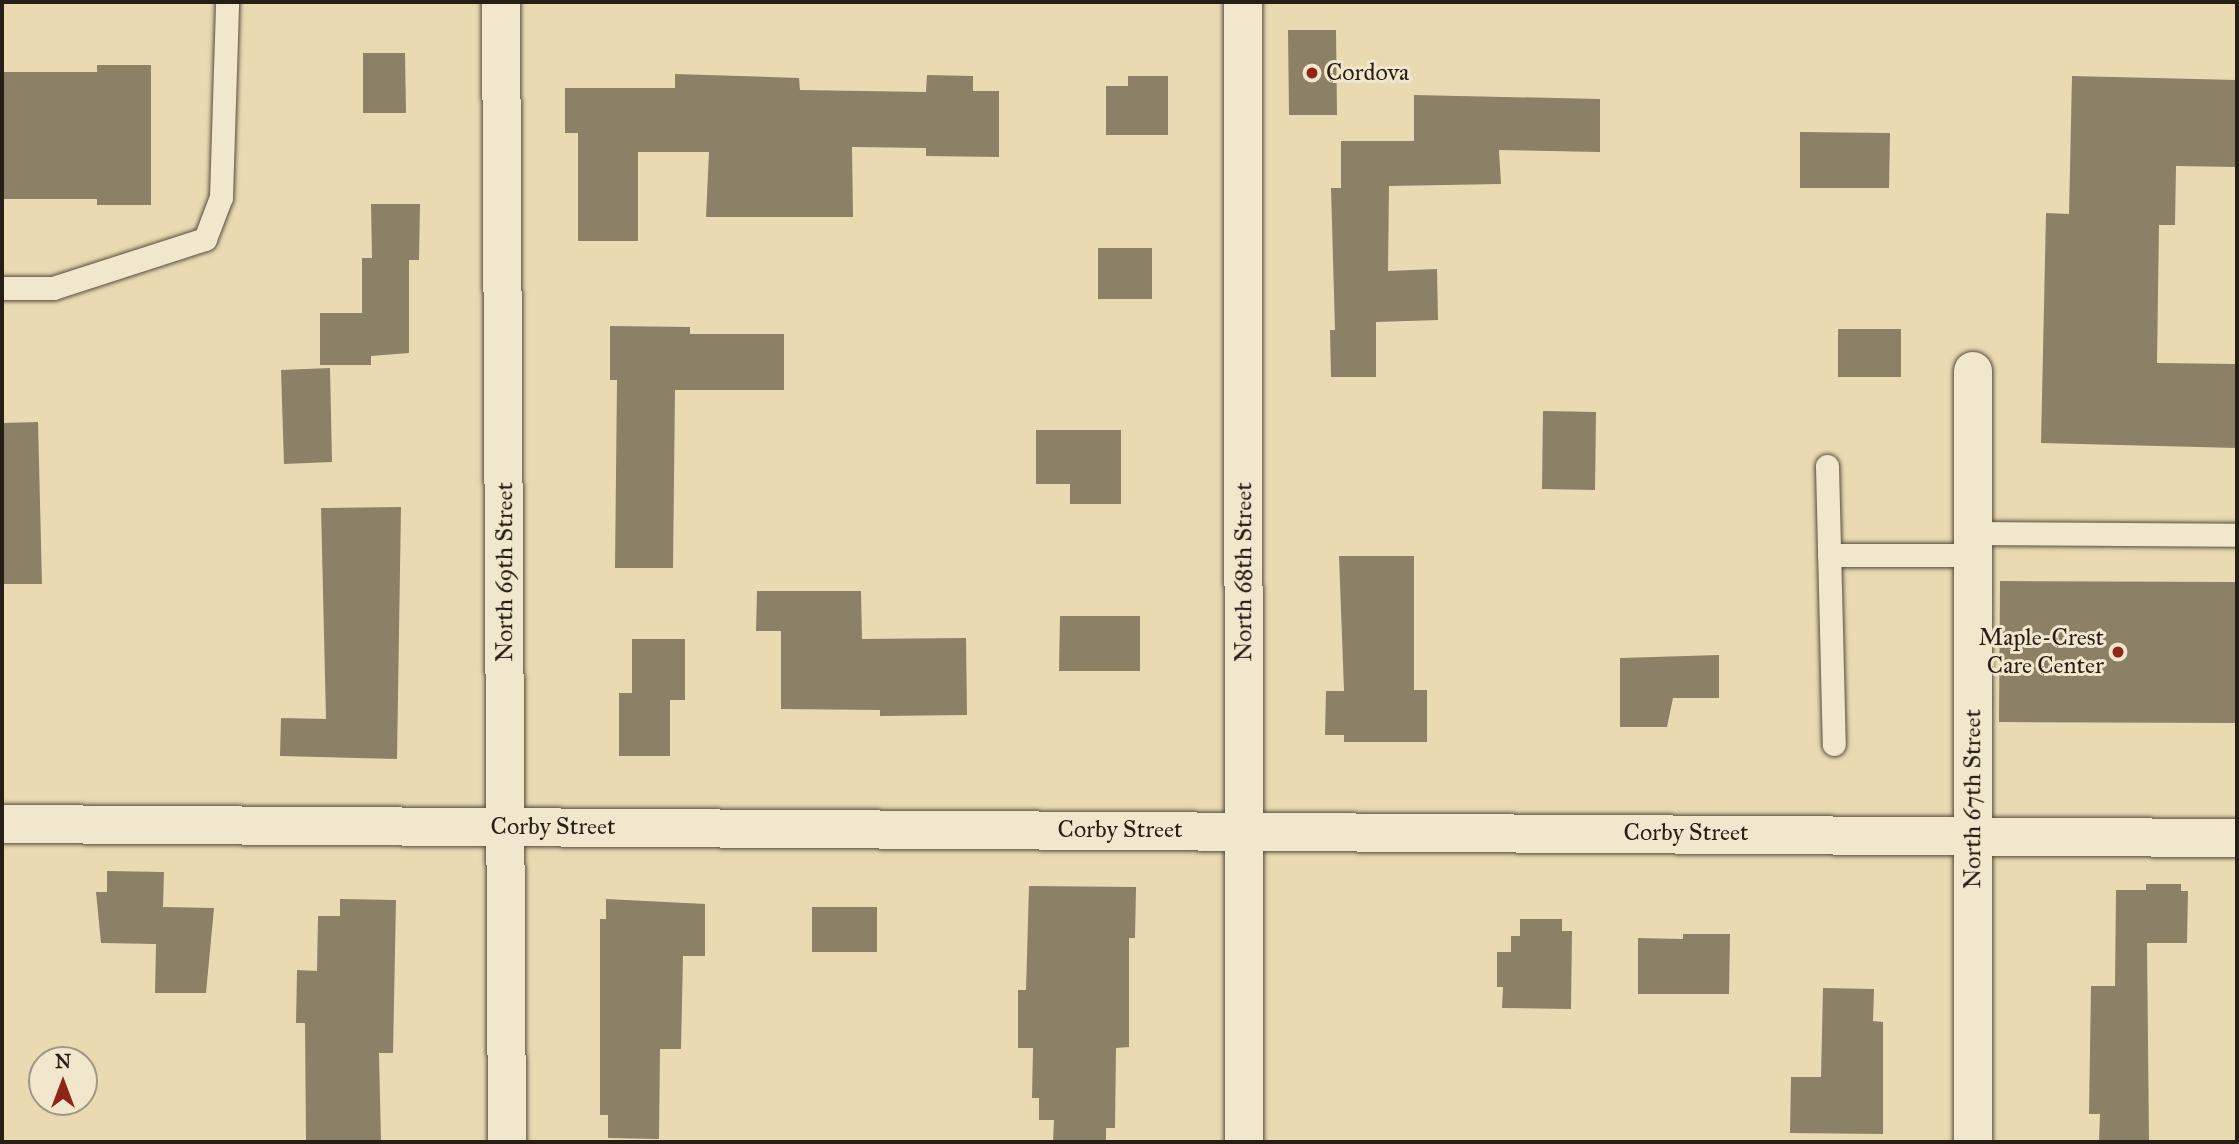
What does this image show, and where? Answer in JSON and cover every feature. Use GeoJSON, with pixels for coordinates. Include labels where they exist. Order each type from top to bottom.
{"type":"FeatureCollection","features":[{"type":"Feature","properties":{"kind":"street","name":"North 69th Street"},"geometry":{"type":"LineString","coordinates":[[501,2],[507,1142]]}},
{"type":"Feature","properties":{"kind":"street","name":"North 68th Street"},"geometry":{"type":"LineString","coordinates":[[1243,2],[1244,1142]]}},
{"type":"Feature","properties":{"kind":"street","name":"North 67th Street"},"geometry":{"type":"LineString","coordinates":[[1973,371],[1973,1142]]}},
{"type":"Feature","properties":{"kind":"street","name":"Corby Street"},"geometry":{"type":"LineString","coordinates":[[2,824],[2237,838]]}},
{"type":"Feature","properties":{"kind":"lane"},"geometry":{"type":"LineString","coordinates":[[2,288],[52,288],[205,239],[221,197],[227,2]]}},
{"type":"Feature","properties":{"kind":"lane"},"geometry":{"type":"LineString","coordinates":[[1827,466],[1834,744]]}},
{"type":"Feature","properties":{"kind":"lane"},"geometry":{"type":"LineString","coordinates":[[1829,555],[1973,544],[2237,535]]}},
{"type":"Feature","properties":{"kind":"building","name":"Cordova"},"geometry":{"type":"Polygon","coordinates":[[[1288,30],[1336,30],[1337,115],[1289,115],[1288,30]]]}},
{"type":"Feature","properties":{"kind":"building"},"geometry":{"type":"Polygon","coordinates":[[[363,53],[405,53],[406,113],[363,113],[363,53]]]}},
{"type":"Feature","properties":{"kind":"building"},"geometry":{"type":"Polygon","coordinates":[[[97,65],[151,65],[151,205],[97,205],[97,199],[3,199],[3,72],[97,72],[97,65]]]}},
{"type":"Feature","properties":{"kind":"building"},"geometry":{"type":"Polygon","coordinates":[[[675,74],[799,78],[800,90],[926,92],[927,75],[973,76],[973,91],[999,91],[999,157],[926,156],[926,148],[852,147],[853,217],[706,217],[709,152],[638,152],[638,241],[578,241],[578,133],[565,133],[565,88],[675,88],[675,74]]]}},
{"type":"Feature","properties":{"kind":"building"},"geometry":{"type":"Polygon","coordinates":[[[1128,76],[1168,76],[1168,135],[1106,135],[1106,86],[1128,86],[1128,76]]]}},
{"type":"Feature","properties":{"kind":"building"},"geometry":{"type":"Polygon","coordinates":[[[2072,76],[2237,80],[2237,167],[2176,166],[2175,225],[2159,225],[2157,363],[2237,364],[2237,448],[2041,443],[2046,213],[2069,214],[2072,76]]]}},
{"type":"Feature","properties":{"kind":"building"},"geometry":{"type":"Polygon","coordinates":[[[1414,95],[1600,99],[1600,152],[1499,150],[1501,184],[1389,186],[1388,271],[1437,269],[1438,320],[1376,322],[1376,377],[1331,377],[1330,330],[1335,330],[1331,188],[1341,188],[1341,141],[1414,141],[1414,95]]]}},
{"type":"Feature","properties":{"kind":"building"},"geometry":{"type":"Polygon","coordinates":[[[1800,132],[1890,133],[1889,188],[1800,188],[1800,132]]]}},
{"type":"Feature","properties":{"kind":"building"},"geometry":{"type":"Polygon","coordinates":[[[371,204],[420,204],[419,260],[409,260],[409,353],[371,356],[371,365],[320,365],[320,313],[362,313],[362,258],[372,258],[371,204]]]}},
{"type":"Feature","properties":{"kind":"building"},"geometry":{"type":"Polygon","coordinates":[[[1098,248],[1152,248],[1152,299],[1098,299],[1098,248]]]}},
{"type":"Feature","properties":{"kind":"building"},"geometry":{"type":"Polygon","coordinates":[[[610,326],[690,327],[690,334],[784,334],[784,390],[675,390],[673,568],[615,568],[617,380],[610,380],[610,326]]]}},
{"type":"Feature","properties":{"kind":"building"},"geometry":{"type":"Polygon","coordinates":[[[1838,329],[1901,329],[1901,377],[1838,377],[1838,329]]]}},
{"type":"Feature","properties":{"kind":"building"},"geometry":{"type":"Polygon","coordinates":[[[330,368],[332,462],[284,464],[281,370],[330,368]]]}},
{"type":"Feature","properties":{"kind":"building"},"geometry":{"type":"Polygon","coordinates":[[[1543,411],[1596,412],[1595,490],[1542,489],[1543,411]]]}},
{"type":"Feature","properties":{"kind":"building"},"geometry":{"type":"Polygon","coordinates":[[[38,422],[42,584],[2,584],[2,423],[38,422]]]}},
{"type":"Feature","properties":{"kind":"building"},"geometry":{"type":"Polygon","coordinates":[[[1036,430],[1121,430],[1121,504],[1070,504],[1070,484],[1036,484],[1036,430]]]}},
{"type":"Feature","properties":{"kind":"building"},"geometry":{"type":"Polygon","coordinates":[[[401,507],[397,759],[280,756],[281,718],[326,719],[321,508],[401,507]]]}},
{"type":"Feature","properties":{"kind":"building"},"geometry":{"type":"Polygon","coordinates":[[[1339,556],[1414,556],[1414,690],[1427,690],[1427,742],[1344,742],[1344,735],[1325,735],[1326,691],[1344,691],[1339,556]]]}},
{"type":"Feature","properties":{"kind":"building","name":"Maple-Crest Care Center"},"geometry":{"type":"Polygon","coordinates":[[[2000,581],[2237,582],[2237,723],[1999,722],[2000,581]]]}},
{"type":"Feature","properties":{"kind":"building"},"geometry":{"type":"Polygon","coordinates":[[[757,591],[861,591],[862,639],[966,638],[967,715],[880,716],[880,710],[781,709],[781,631],[756,631],[757,591]]]}},
{"type":"Feature","properties":{"kind":"building"},"geometry":{"type":"Polygon","coordinates":[[[1060,616],[1140,616],[1140,671],[1059,671],[1060,616]]]}},
{"type":"Feature","properties":{"kind":"building"},"geometry":{"type":"Polygon","coordinates":[[[632,639],[685,639],[685,700],[670,700],[670,756],[619,756],[619,693],[632,693],[632,639]]]}},
{"type":"Feature","properties":{"kind":"building"},"geometry":{"type":"Polygon","coordinates":[[[1719,655],[1719,698],[1673,698],[1667,727],[1620,727],[1620,658],[1719,655]]]}},
{"type":"Feature","properties":{"kind":"building"},"geometry":{"type":"Polygon","coordinates":[[[107,871],[164,872],[163,907],[214,908],[206,993],[155,993],[156,944],[101,943],[96,892],[107,892],[107,871]]]}},
{"type":"Feature","properties":{"kind":"building"},"geometry":{"type":"Polygon","coordinates":[[[2146,884],[2181,884],[2181,891],[2188,891],[2187,943],[2147,943],[2149,1142],[2099,1142],[2100,1114],[2089,1114],[2091,986],[2115,986],[2116,890],[2146,890],[2146,884]]]}},
{"type":"Feature","properties":{"kind":"building"},"geometry":{"type":"Polygon","coordinates":[[[1029,886],[1136,887],[1135,938],[1129,938],[1129,1047],[1116,1048],[1115,1128],[1106,1128],[1106,1142],[1053,1142],[1054,1120],[1039,1120],[1039,1098],[1032,1098],[1033,1048],[1018,1048],[1018,990],[1026,990],[1029,886]]]}},
{"type":"Feature","properties":{"kind":"building"},"geometry":{"type":"Polygon","coordinates":[[[340,899],[396,900],[393,1053],[379,1053],[381,1142],[306,1142],[305,1023],[296,1023],[297,970],[317,971],[318,916],[340,916],[340,899]]]}},
{"type":"Feature","properties":{"kind":"building"},"geometry":{"type":"Polygon","coordinates":[[[606,899],[705,904],[705,956],[683,956],[681,1049],[660,1049],[659,1139],[608,1138],[608,1115],[600,1115],[600,919],[606,919],[606,899]]]}},
{"type":"Feature","properties":{"kind":"building"},"geometry":{"type":"Polygon","coordinates":[[[812,907],[877,907],[877,952],[812,952],[812,907]]]}},
{"type":"Feature","properties":{"kind":"building"},"geometry":{"type":"Polygon","coordinates":[[[1520,919],[1562,919],[1562,931],[1572,931],[1571,1009],[1502,1008],[1503,987],[1497,987],[1497,952],[1511,952],[1511,936],[1520,936],[1520,919]]]}},
{"type":"Feature","properties":{"kind":"building"},"geometry":{"type":"Polygon","coordinates":[[[1683,934],[1730,934],[1729,994],[1638,994],[1638,938],[1683,939],[1683,934]]]}},
{"type":"Feature","properties":{"kind":"building"},"geometry":{"type":"Polygon","coordinates":[[[1823,988],[1874,989],[1873,1021],[1883,1022],[1883,1134],[1790,1133],[1791,1077],[1821,1077],[1823,988]]]}},
{"type":"Feature","properties":{"kind":"place","name":"Cordova"},"geometry":{"type":"Point","coordinates":[1312,73]}},
{"type":"Feature","properties":{"kind":"place","name":"Maple-Crest Care Center"},"geometry":{"type":"Point","coordinates":[2118,652]}}]}
